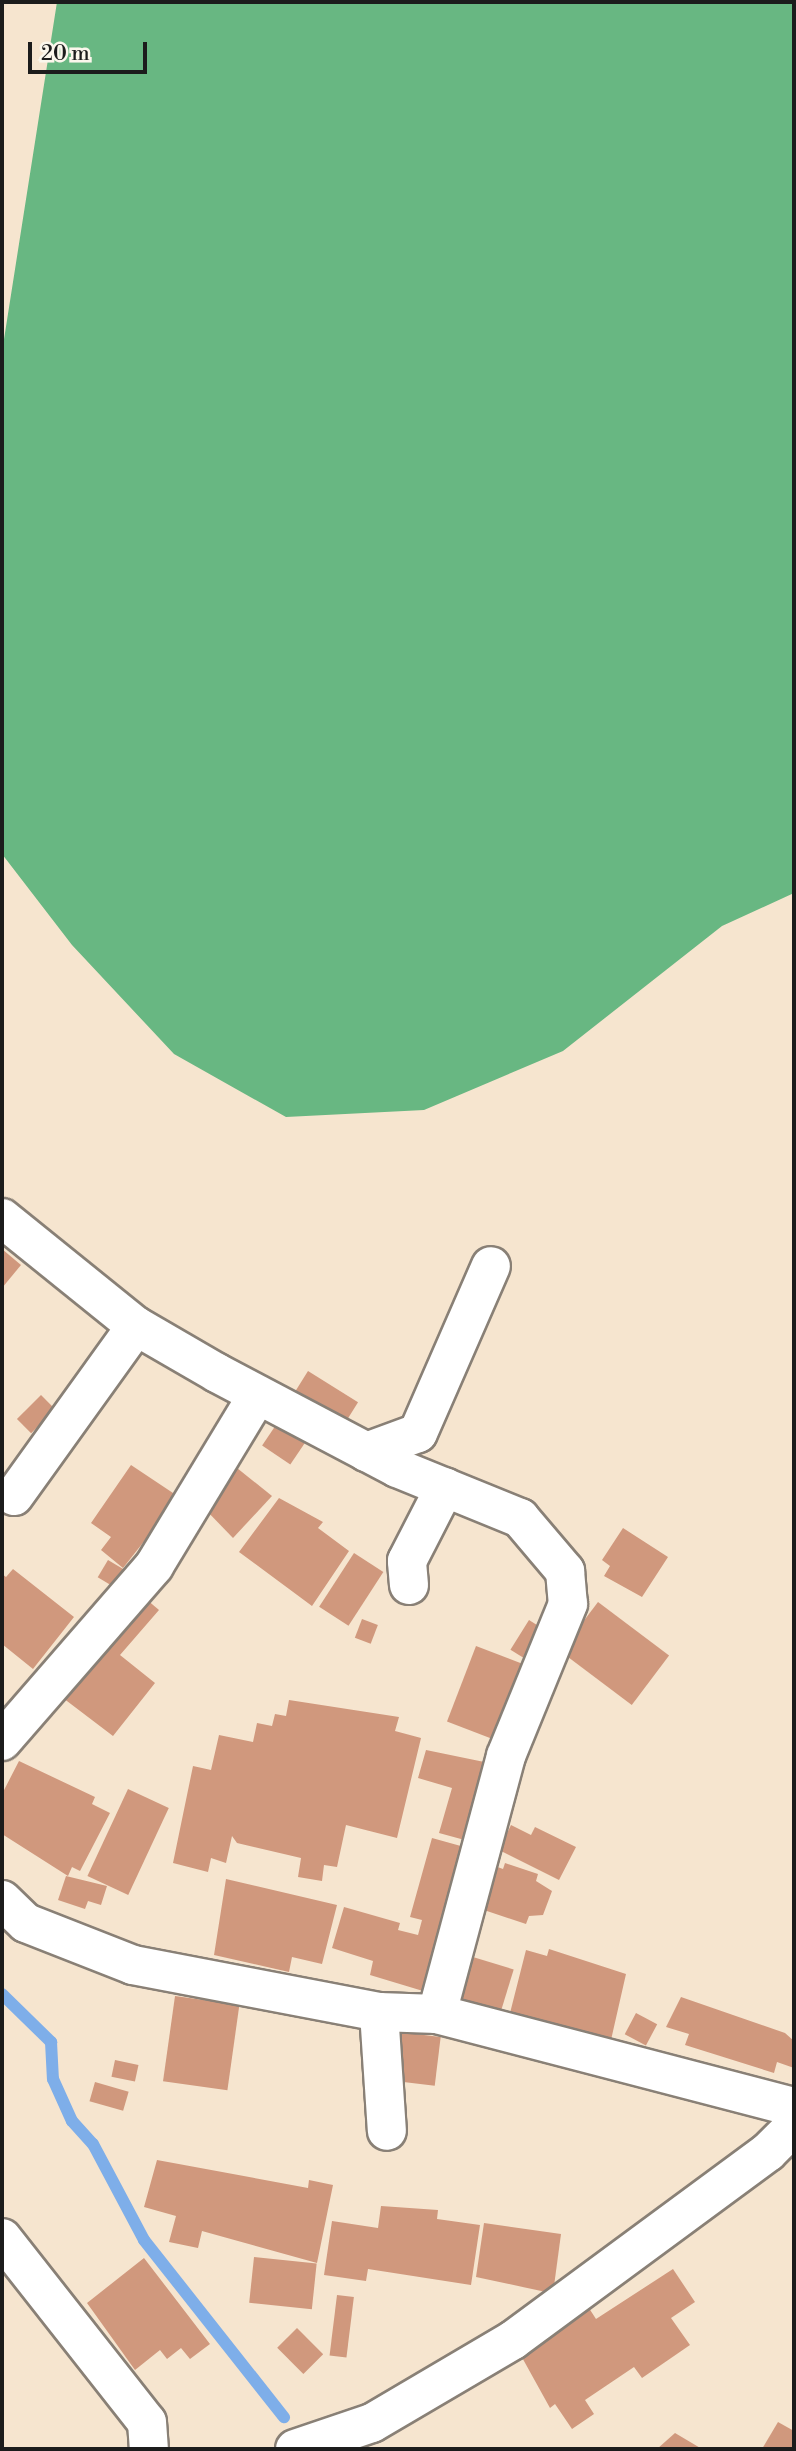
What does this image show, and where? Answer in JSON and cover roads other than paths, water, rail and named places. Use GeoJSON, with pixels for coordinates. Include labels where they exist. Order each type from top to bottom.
{"type":"FeatureCollection","features":[{"type":"Feature","properties":{"kind":"street"},"geometry":{"type":"LineString","coordinates":[[2,1218],[136,1326],[257,1396],[366,1452],[520,1518],[565,1571],[568,1604],[506,1756],[437,2014]]}},
{"type":"Feature","properties":{"kind":"street"},"geometry":{"type":"LineString","coordinates":[[366,1452],[418,1433],[491,1266]]}},
{"type":"Feature","properties":{"kind":"street"},"geometry":{"type":"LineString","coordinates":[[14,1496],[136,1326]]}},
{"type":"Feature","properties":{"kind":"street"},"geometry":{"type":"LineString","coordinates":[[2,1741],[155,1566],[257,1396]]}},
{"type":"Feature","properties":{"kind":"street"},"geometry":{"type":"LineString","coordinates":[[409,1585],[407,1561],[445,1487]]}},
{"type":"Feature","properties":{"kind":"street"},"geometry":{"type":"LineString","coordinates":[[2,1900],[26,1923],[133,1965],[379,2012],[437,2014],[794,2107]]}},
{"type":"Feature","properties":{"kind":"street"},"geometry":{"type":"LineString","coordinates":[[379,2012],[387,2131]]}},
{"type":"Feature","properties":{"kind":"street"},"geometry":{"type":"LineString","coordinates":[[297,2449],[372,2423],[513,2340],[768,2152],[794,2126]]}},
{"type":"Feature","properties":{"kind":"street"},"geometry":{"type":"LineString","coordinates":[[4,2247],[147,2422],[149,2449]]}},
{"type":"Feature","properties":{"kind":"waterway"},"geometry":{"type":"LineString","coordinates":[[2,1994],[51,2042],[53,2079],[72,2121],[93,2144],[144,2240],[284,2417]]}}]}
